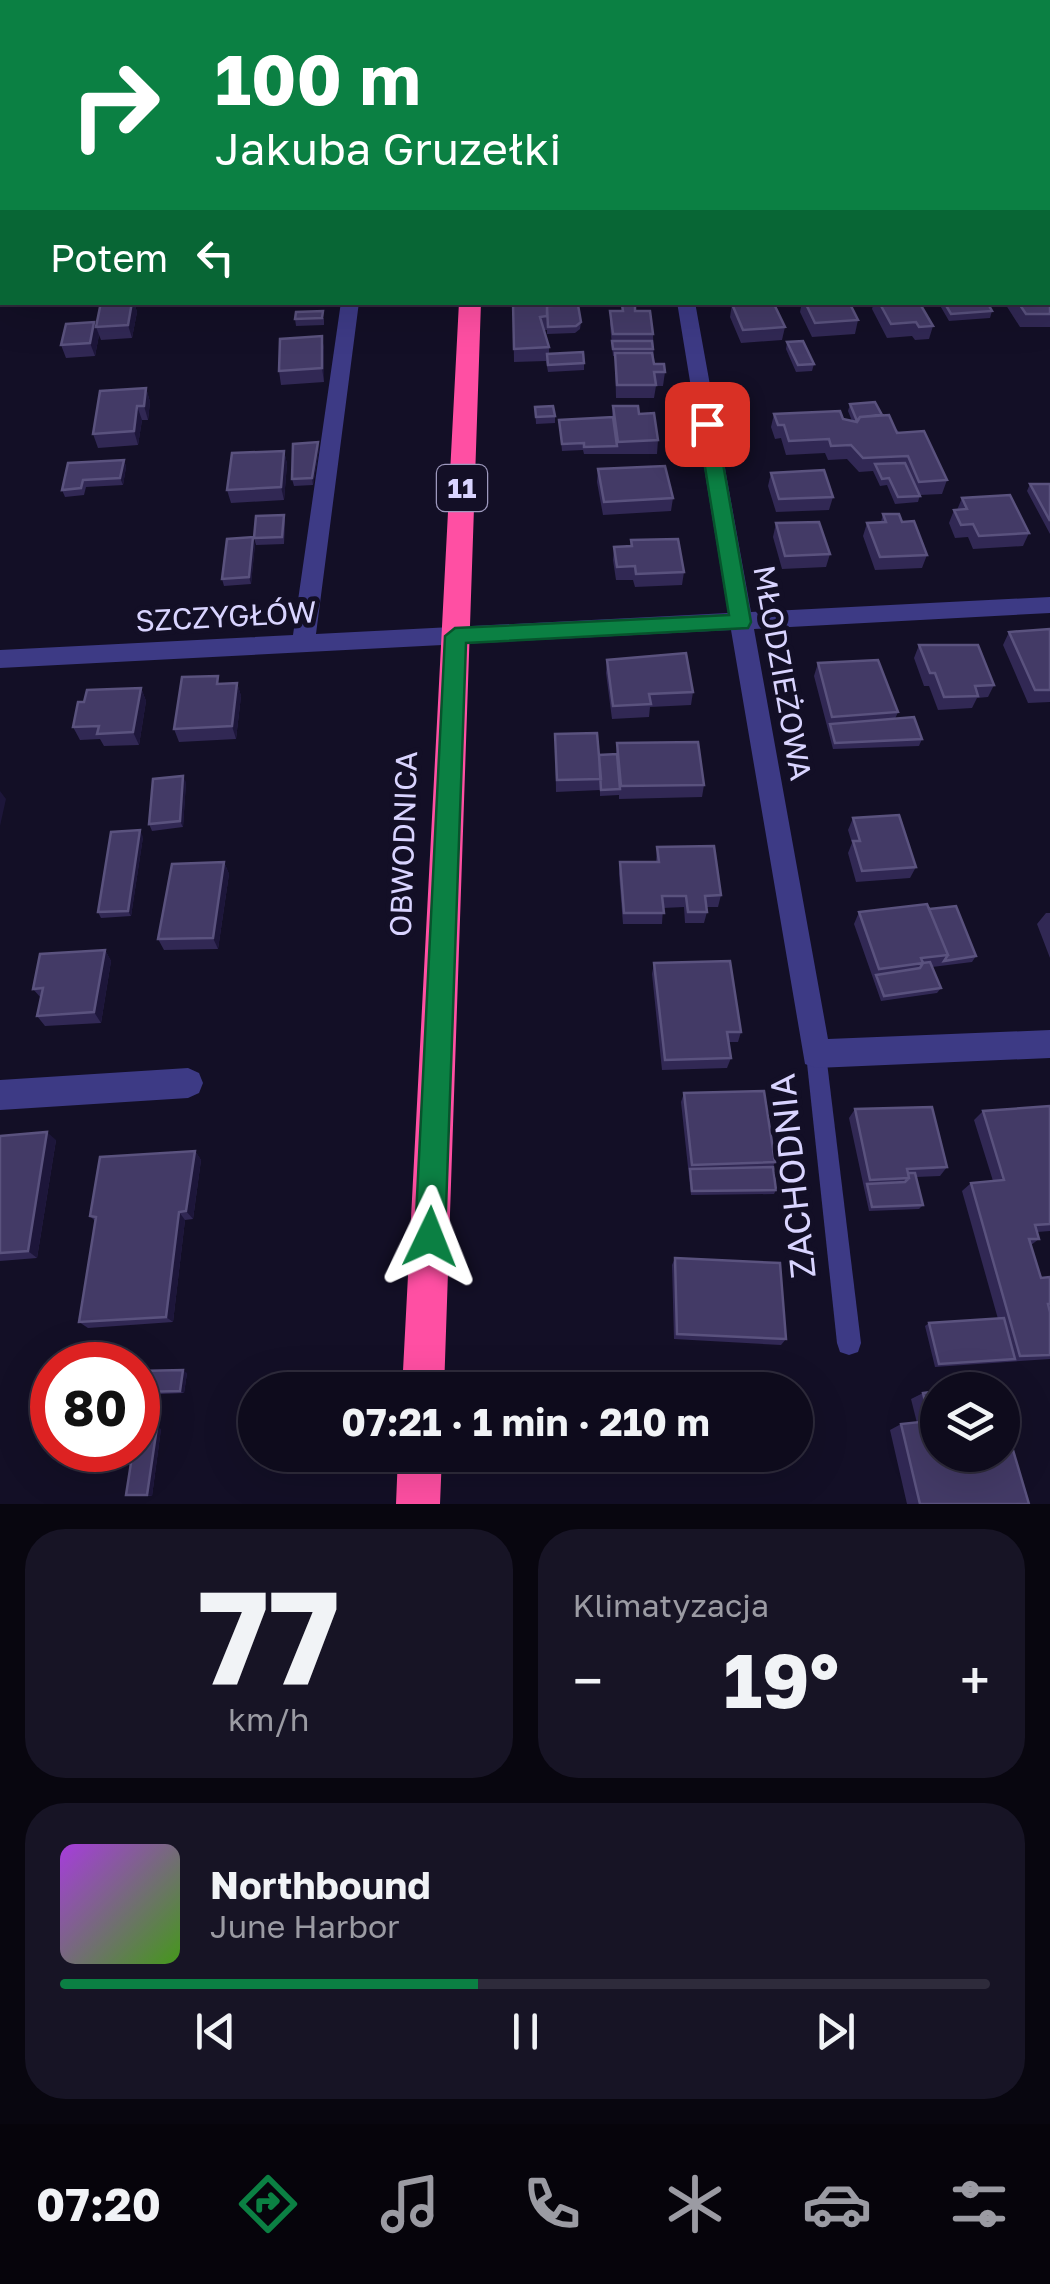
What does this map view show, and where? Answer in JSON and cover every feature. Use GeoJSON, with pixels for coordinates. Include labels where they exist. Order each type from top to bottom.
{"type":"FeatureCollection","features":[{"type":"Feature","properties":{"kind":"highway","name":"OBWODNICA"},"geometry":{"type":"LineString","coordinates":[[424,1372],[470,305]]}},
{"type":"Feature","properties":{"kind":"highway"},"geometry":{"type":"LineString","coordinates":[[418,1504],[419,1472]]}},
{"type":"Feature","properties":{"kind":"street"},"geometry":{"type":"LineString","coordinates":[[303,644],[350,305]]}},
{"type":"Feature","properties":{"kind":"street","name":"MŁODZIEŻOWA"},"geometry":{"type":"LineString","coordinates":[[687,305],[816,1054]]}},
{"type":"Feature","properties":{"kind":"street","name":"SZCZYGŁÓW"},"geometry":{"type":"LineString","coordinates":[[0,659],[1050,606]]}},
{"type":"Feature","properties":{"kind":"street","name":"ZACHODNIA"},"geometry":{"type":"LineString","coordinates":[[816,1054],[1050,1044]]}},
{"type":"Feature","properties":{"kind":"street"},"geometry":{"type":"LineString","coordinates":[[0,1095],[188,1083]]}},
{"type":"Feature","properties":{"kind":"lane","name":"ZACHODNIA"},"geometry":{"type":"LineString","coordinates":[[816,1054],[849,1343]]}},
{"type":"Feature","properties":{"kind":"building"},"geometry":{"type":"Polygon","coordinates":[[[100,305],[131,305],[128,325],[96,327],[100,305]]]}},
{"type":"Feature","properties":{"kind":"building"},"geometry":{"type":"Polygon","coordinates":[[[513,305],[547,305],[547,316],[540,317],[549,347],[514,349],[513,305]]]}},
{"type":"Feature","properties":{"kind":"building"},"geometry":{"type":"Polygon","coordinates":[[[578,305],[581,322],[576,326],[548,327],[547,306],[578,305]]]}},
{"type":"Feature","properties":{"kind":"building"},"geometry":{"type":"Polygon","coordinates":[[[622,305],[635,305],[635,311],[650,311],[653,334],[613,334],[610,311],[623,311],[622,305]]]}},
{"type":"Feature","properties":{"kind":"building"},"geometry":{"type":"Polygon","coordinates":[[[732,305],[774,305],[785,327],[743,330],[732,305]]]}},
{"type":"Feature","properties":{"kind":"building"},"geometry":{"type":"Polygon","coordinates":[[[806,305],[850,305],[858,320],[815,323],[806,305]]]}},
{"type":"Feature","properties":{"kind":"building"},"geometry":{"type":"Polygon","coordinates":[[[881,305],[921,305],[933,326],[919,327],[916,322],[891,324],[881,305]]]}},
{"type":"Feature","properties":{"kind":"building"},"geometry":{"type":"Polygon","coordinates":[[[946,305],[989,305],[992,311],[951,314],[946,305]]]}},
{"type":"Feature","properties":{"kind":"building"},"geometry":{"type":"Polygon","coordinates":[[[1020,305],[1050,305],[1050,314],[1026,314],[1020,305]]]}},
{"type":"Feature","properties":{"kind":"building"},"geometry":{"type":"Polygon","coordinates":[[[323,311],[322,318],[295,319],[296,312],[323,311]]]}},
{"type":"Feature","properties":{"kind":"building"},"geometry":{"type":"Polygon","coordinates":[[[94,322],[90,343],[61,345],[66,324],[94,322]]]}},
{"type":"Feature","properties":{"kind":"building"},"geometry":{"type":"Polygon","coordinates":[[[322,336],[322,368],[279,371],[280,339],[322,336]]]}},
{"type":"Feature","properties":{"kind":"building"},"geometry":{"type":"Polygon","coordinates":[[[612,341],[652,341],[653,349],[613,349],[612,341]]]}},
{"type":"Feature","properties":{"kind":"building"},"geometry":{"type":"Polygon","coordinates":[[[803,341],[814,364],[798,365],[787,342],[803,341]]]}},
{"type":"Feature","properties":{"kind":"building"},"geometry":{"type":"Polygon","coordinates":[[[583,352],[584,363],[548,365],[547,354],[583,352]]]}},
{"type":"Feature","properties":{"kind":"building"},"geometry":{"type":"Polygon","coordinates":[[[615,353],[652,353],[654,364],[664,364],[665,372],[654,372],[656,385],[617,385],[615,353]]]}},
{"type":"Feature","properties":{"kind":"building"},"geometry":{"type":"Polygon","coordinates":[[[146,388],[144,406],[137,406],[134,431],[93,434],[100,391],[146,388]]]}},
{"type":"Feature","properties":{"kind":"building"},"geometry":{"type":"Polygon","coordinates":[[[875,402],[882,415],[860,417],[857,421],[850,404],[875,402]]]}},
{"type":"Feature","properties":{"kind":"building"},"geometry":{"type":"Polygon","coordinates":[[[553,406],[555,416],[536,417],[535,407],[553,406]]]}},
{"type":"Feature","properties":{"kind":"building"},"geometry":{"type":"Polygon","coordinates":[[[613,406],[638,406],[639,414],[654,413],[658,440],[618,442],[613,406]]]}},
{"type":"Feature","properties":{"kind":"building"},"geometry":{"type":"Polygon","coordinates":[[[840,411],[843,419],[857,422],[860,417],[889,415],[897,433],[924,431],[947,480],[919,482],[908,456],[863,458],[851,445],[831,446],[829,439],[789,441],[784,425],[778,425],[774,414],[840,411]]]}},
{"type":"Feature","properties":{"kind":"building"},"geometry":{"type":"Polygon","coordinates":[[[613,417],[617,446],[562,444],[559,420],[613,417]]]}},
{"type":"Feature","properties":{"kind":"building"},"geometry":{"type":"Polygon","coordinates":[[[318,442],[312,478],[292,479],[293,444],[318,442]]]}},
{"type":"Feature","properties":{"kind":"building"},"geometry":{"type":"Polygon","coordinates":[[[284,451],[281,487],[227,490],[232,453],[284,451]]]}},
{"type":"Feature","properties":{"kind":"building"},"geometry":{"type":"Polygon","coordinates":[[[124,460],[120,478],[83,480],[81,488],[62,490],[68,463],[124,460]]]}},
{"type":"Feature","properties":{"kind":"building"},"geometry":{"type":"Polygon","coordinates":[[[905,463],[920,496],[898,497],[889,478],[882,479],[875,464],[905,463]]]}},
{"type":"Feature","properties":{"kind":"building"},"geometry":{"type":"Polygon","coordinates":[[[665,466],[673,498],[604,502],[598,469],[665,466]]]}},
{"type":"Feature","properties":{"kind":"building"},"geometry":{"type":"Polygon","coordinates":[[[824,470],[833,497],[779,499],[771,473],[824,470]]]}},
{"type":"Feature","properties":{"kind":"building"},"geometry":{"type":"Polygon","coordinates":[[[1030,484],[1050,484],[1050,521],[1030,484]]]}},
{"type":"Feature","properties":{"kind":"building"},"geometry":{"type":"Polygon","coordinates":[[[1010,495],[1029,533],[979,536],[973,524],[961,525],[954,510],[967,509],[962,498],[1010,495]]]}},
{"type":"Feature","properties":{"kind":"building"},"geometry":{"type":"Polygon","coordinates":[[[883,514],[899,514],[902,522],[914,521],[927,555],[880,557],[867,523],[886,522],[883,514]]]}},
{"type":"Feature","properties":{"kind":"building"},"geometry":{"type":"Polygon","coordinates":[[[284,515],[282,537],[254,538],[256,516],[284,515]]]}},
{"type":"Feature","properties":{"kind":"building"},"geometry":{"type":"Polygon","coordinates":[[[819,522],[830,554],[785,556],[776,523],[819,522]]]}},
{"type":"Feature","properties":{"kind":"building"},"geometry":{"type":"Polygon","coordinates":[[[253,537],[249,577],[222,579],[227,539],[253,537]]]}},
{"type":"Feature","properties":{"kind":"building"},"geometry":{"type":"Polygon","coordinates":[[[678,539],[684,572],[636,574],[635,566],[617,567],[614,547],[632,546],[631,540],[678,539]]]}},
{"type":"Feature","properties":{"kind":"building"},"geometry":{"type":"Polygon","coordinates":[[[1050,629],[1050,690],[1035,690],[1009,632],[1050,629]]]}},
{"type":"Feature","properties":{"kind":"building"},"geometry":{"type":"Polygon","coordinates":[[[919,645],[978,645],[994,685],[975,686],[978,696],[944,697],[919,645]]]}},
{"type":"Feature","properties":{"kind":"building"},"geometry":{"type":"Polygon","coordinates":[[[686,653],[693,692],[649,694],[651,704],[613,706],[607,660],[686,653]]]}},
{"type":"Feature","properties":{"kind":"building"},"geometry":{"type":"Polygon","coordinates":[[[878,660],[898,712],[832,717],[818,663],[878,660]]]}},
{"type":"Feature","properties":{"kind":"building"},"geometry":{"type":"Polygon","coordinates":[[[218,676],[217,684],[237,683],[232,726],[174,729],[182,677],[218,676]]]}},
{"type":"Feature","properties":{"kind":"building"},"geometry":{"type":"Polygon","coordinates":[[[141,688],[133,732],[97,734],[99,726],[73,727],[78,702],[84,702],[87,690],[141,688]]]}},
{"type":"Feature","properties":{"kind":"building"},"geometry":{"type":"Polygon","coordinates":[[[914,717],[922,739],[835,743],[830,724],[914,717]]]}},
{"type":"Feature","properties":{"kind":"building"},"geometry":{"type":"Polygon","coordinates":[[[597,733],[601,779],[557,780],[555,734],[597,733]]]}},
{"type":"Feature","properties":{"kind":"building"},"geometry":{"type":"Polygon","coordinates":[[[698,742],[704,785],[621,786],[617,743],[698,742]]]}},
{"type":"Feature","properties":{"kind":"building"},"geometry":{"type":"Polygon","coordinates":[[[617,754],[620,789],[601,790],[599,755],[617,754]]]}},
{"type":"Feature","properties":{"kind":"building"},"geometry":{"type":"Polygon","coordinates":[[[183,776],[180,821],[149,824],[153,779],[183,776]]]}},
{"type":"Feature","properties":{"kind":"building"},"geometry":{"type":"Polygon","coordinates":[[[899,815],[916,867],[862,871],[853,841],[860,841],[853,818],[899,815]]]}},
{"type":"Feature","properties":{"kind":"building"},"geometry":{"type":"Polygon","coordinates":[[[140,830],[128,911],[98,912],[111,832],[140,830]]]}},
{"type":"Feature","properties":{"kind":"building"},"geometry":{"type":"Polygon","coordinates":[[[714,846],[721,895],[705,896],[707,912],[688,912],[686,896],[662,896],[664,913],[624,913],[620,862],[659,862],[657,847],[714,846]]]}},
{"type":"Feature","properties":{"kind":"building"},"geometry":{"type":"Polygon","coordinates":[[[224,862],[213,938],[158,939],[172,864],[224,862]]]}},
{"type":"Feature","properties":{"kind":"building"},"geometry":{"type":"Polygon","coordinates":[[[927,904],[948,955],[879,969],[859,912],[927,904]]]}},
{"type":"Feature","properties":{"kind":"building"},"geometry":{"type":"Polygon","coordinates":[[[956,906],[976,956],[944,961],[948,955],[929,909],[956,906]]]}},
{"type":"Feature","properties":{"kind":"building"},"geometry":{"type":"Polygon","coordinates":[[[105,950],[94,1012],[37,1016],[43,988],[33,989],[40,954],[105,950]]]}},
{"type":"Feature","properties":{"kind":"building"},"geometry":{"type":"Polygon","coordinates":[[[730,961],[741,1032],[727,1032],[731,1058],[665,1060],[654,963],[730,961]]]}},
{"type":"Feature","properties":{"kind":"building"},"geometry":{"type":"Polygon","coordinates":[[[930,962],[941,988],[884,996],[876,975],[920,968],[930,962]]]}},
{"type":"Feature","properties":{"kind":"building"},"geometry":{"type":"Polygon","coordinates":[[[764,1091],[775,1162],[692,1165],[684,1093],[764,1091]]]}},
{"type":"Feature","properties":{"kind":"building"},"geometry":{"type":"Polygon","coordinates":[[[1050,1106],[1050,1224],[1035,1225],[1039,1239],[1029,1239],[1041,1278],[1050,1277],[1050,1355],[1020,1356],[971,1183],[1004,1180],[983,1111],[1050,1106]]]}},
{"type":"Feature","properties":{"kind":"building"},"geometry":{"type":"Polygon","coordinates":[[[932,1107],[947,1167],[907,1169],[909,1178],[870,1180],[855,1109],[932,1107]]]}},
{"type":"Feature","properties":{"kind":"building"},"geometry":{"type":"Polygon","coordinates":[[[47,1132],[28,1251],[0,1253],[0,1136],[47,1132]]]}},
{"type":"Feature","properties":{"kind":"building"},"geometry":{"type":"Polygon","coordinates":[[[195,1151],[186,1211],[179,1212],[166,1317],[79,1322],[96,1217],[90,1216],[100,1157],[195,1151]]]}},
{"type":"Feature","properties":{"kind":"building"},"geometry":{"type":"Polygon","coordinates":[[[773,1167],[776,1190],[692,1191],[690,1169],[773,1167]]]}},
{"type":"Feature","properties":{"kind":"building"},"geometry":{"type":"Polygon","coordinates":[[[908,1173],[915,1173],[923,1205],[872,1207],[867,1184],[905,1182],[908,1173]]]}},
{"type":"Feature","properties":{"kind":"building"},"geometry":{"type":"Polygon","coordinates":[[[675,1258],[780,1263],[786,1339],[677,1334],[675,1258]]]}},
{"type":"Feature","properties":{"kind":"building"},"geometry":{"type":"Polygon","coordinates":[[[1004,1318],[1015,1359],[939,1364],[929,1323],[1004,1318]]]}},
{"type":"Feature","properties":{"kind":"building"},"geometry":{"type":"Polygon","coordinates":[[[183,1370],[180,1391],[160,1391],[160,1371],[183,1370]]]}},
{"type":"Feature","properties":{"kind":"building"},"geometry":{"type":"Polygon","coordinates":[[[920,1422],[920,1472],[1020,1472],[1029,1504],[920,1504],[901,1424],[920,1422]]]}},
{"type":"Feature","properties":{"kind":"building"},"geometry":{"type":"Polygon","coordinates":[[[130,1472],[150,1472],[147,1495],[126,1495],[130,1472]]]}},
{"type":"Feature","properties":{"kind":"route"},"geometry":{"type":"LineString","coordinates":[[430,1237],[455,636],[740,622],[707,424]]}}]}
